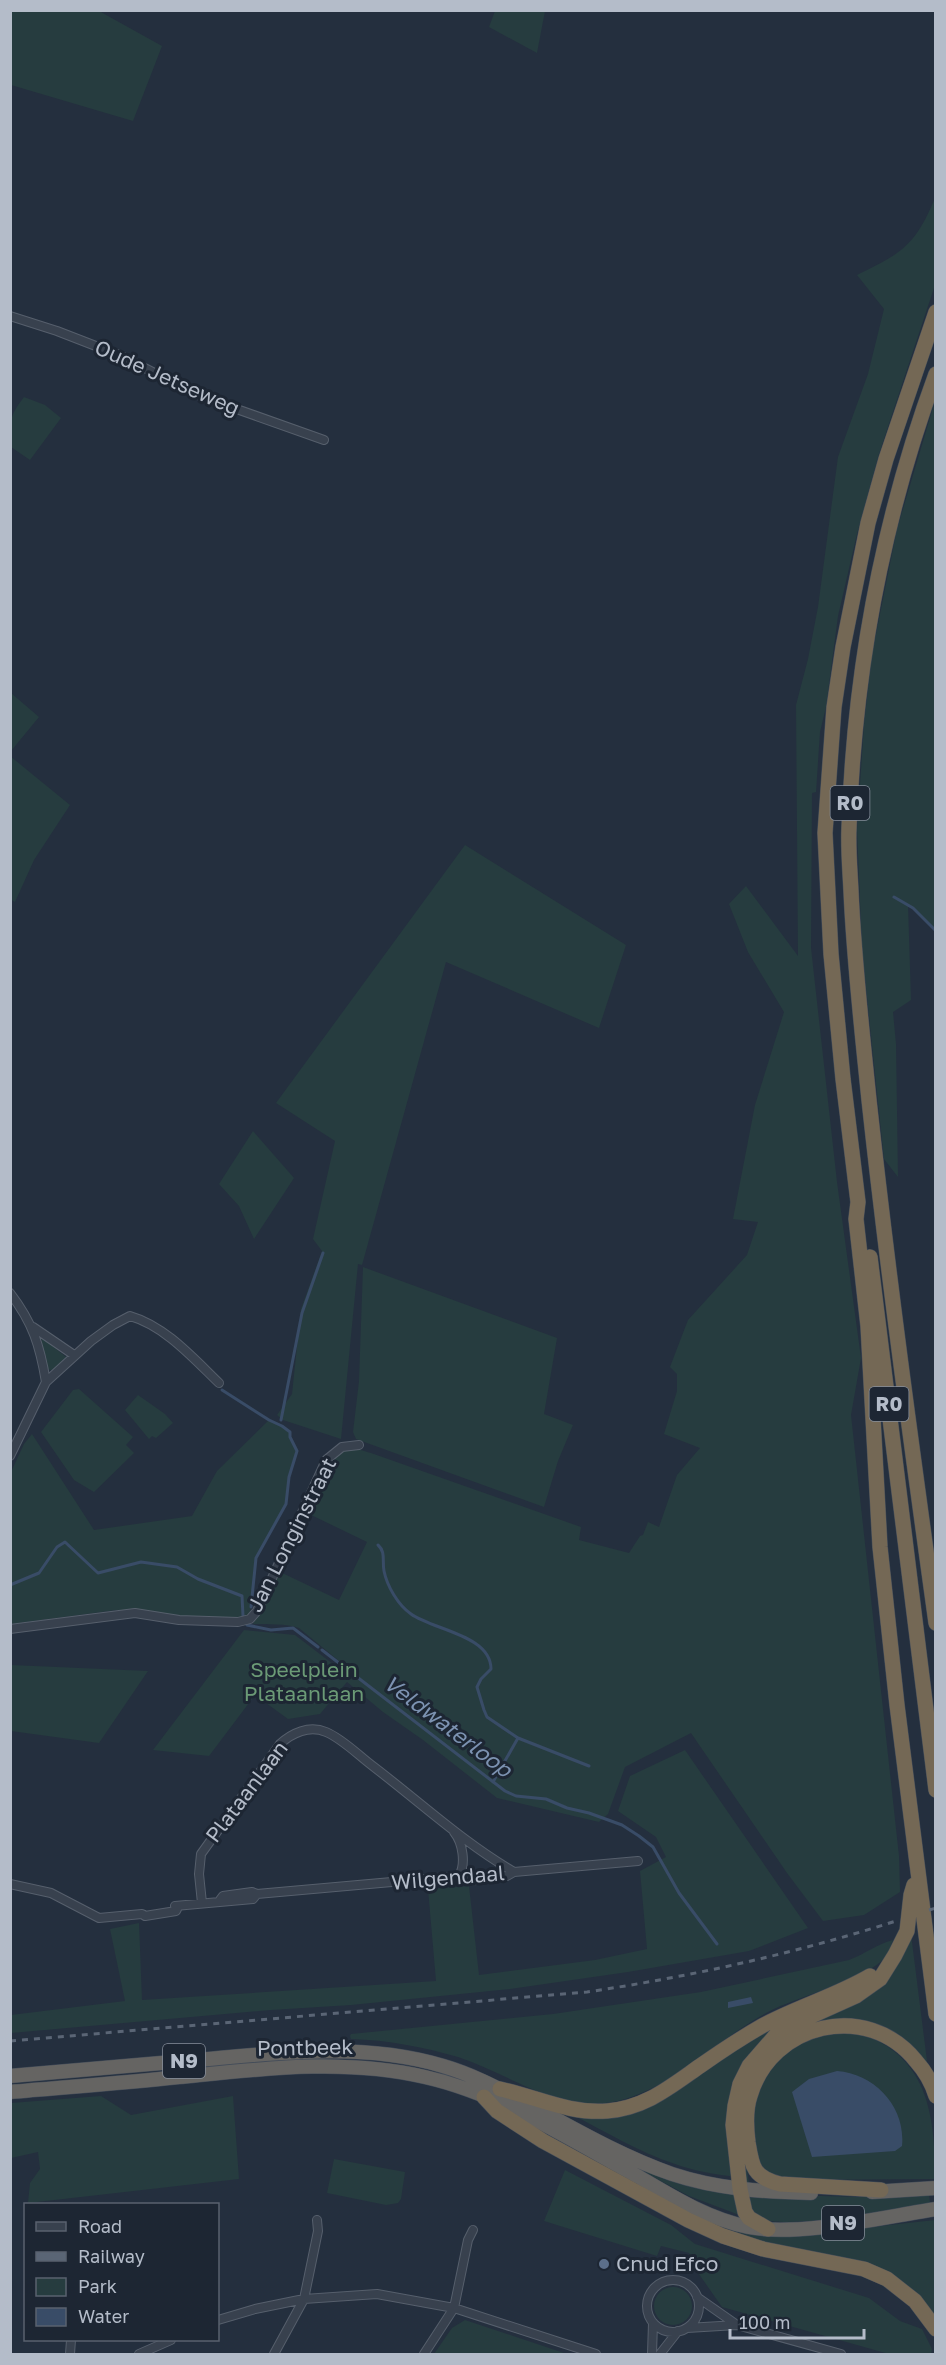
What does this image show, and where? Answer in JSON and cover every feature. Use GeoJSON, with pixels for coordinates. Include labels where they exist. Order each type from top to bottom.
{"type":"FeatureCollection","features":[{"type":"Feature","properties":{"kind":"highway","name":"R0"},"geometry":{"type":"LineString","coordinates":[[936,312],[886,459],[868,523],[843,647],[834,707],[825,833],[831,954],[843,1079],[858,1202],[865,1218],[936,1790]]}},
{"type":"Feature","properties":{"kind":"highway","name":"R0"},"geometry":{"type":"LineString","coordinates":[[936,374],[891,517],[874,594],[863,653],[855,723],[849,830],[854,951],[876,1160],[936,1623]]}},
{"type":"Feature","properties":{"kind":"highway"},"geometry":{"type":"LineString","coordinates":[[858,1202],[856,1220],[868,1326],[877,1518],[917,1877],[936,2014]]}},
{"type":"Feature","properties":{"kind":"highway"},"geometry":{"type":"LineString","coordinates":[[768,2229],[748,2218],[740,2189],[733,2125],[740,2084],[749,2067],[776,2035],[796,2023],[856,1996],[880,1979],[896,1955],[906,1931],[911,1895],[917,1877]]}},
{"type":"Feature","properties":{"kind":"highway"},"geometry":{"type":"LineString","coordinates":[[500,2089],[575,2111],[608,2111],[632,2107],[658,2096],[764,2025],[856,1984],[886,1967]]}},
{"type":"Feature","properties":{"kind":"highway"},"geometry":{"type":"LineString","coordinates":[[881,2190],[780,2184],[765,2180],[757,2174],[752,2164],[746,2121],[749,2097],[758,2076],[774,2054],[790,2042],[810,2032],[847,2025],[877,2031],[909,2052],[926,2072],[936,2096]]}},
{"type":"Feature","properties":{"kind":"highway","name":"N9"},"geometry":{"type":"LineString","coordinates":[[10,2076],[281,2052],[370,2052],[443,2066],[500,2089],[648,2164],[695,2181],[766,2192],[867,2194],[881,2190],[936,2188]]}},
{"type":"Feature","properties":{"kind":"highway","name":"Pontbeek"},"geometry":{"type":"LineString","coordinates":[[10,2092],[231,2072],[332,2066],[399,2071],[428,2077],[484,2097],[586,2148],[705,2213],[739,2224],[768,2229]]}},
{"type":"Feature","properties":{"kind":"highway"},"geometry":{"type":"LineString","coordinates":[[484,2097],[497,2110],[543,2141],[688,2220],[723,2236],[763,2249],[864,2269],[887,2279],[915,2301],[936,2329]]}},
{"type":"Feature","properties":{"kind":"highway","name":"N9"},"geometry":{"type":"LineString","coordinates":[[768,2229],[818,2227],[936,2209]]}},
{"type":"Feature","properties":{"kind":"street","name":"Oude Jetseweg"},"geometry":{"type":"LineString","coordinates":[[10,316],[57,330],[119,355],[200,396],[324,440]]}},
{"type":"Feature","properties":{"kind":"street"},"geometry":{"type":"LineString","coordinates":[[10,1293],[33,1328],[46,1382]]}},
{"type":"Feature","properties":{"kind":"street"},"geometry":{"type":"LineString","coordinates":[[10,1456],[46,1382],[74,1355],[113,1324],[130,1316],[140,1319],[178,1343],[219,1383]]}},
{"type":"Feature","properties":{"kind":"street"},"geometry":{"type":"LineString","coordinates":[[33,1328],[74,1355]]}},
{"type":"Feature","properties":{"kind":"street","name":"Jan Longinstraat"},"geometry":{"type":"LineString","coordinates":[[10,1629],[135,1613],[179,1620],[238,1622],[250,1619],[257,1611],[326,1460],[342,1447],[359,1445]]}},
{"type":"Feature","properties":{"kind":"street","name":"Plataanlaan"},"geometry":{"type":"LineString","coordinates":[[202,1903],[199,1874],[201,1854],[280,1744],[300,1731],[319,1730],[334,1737],[413,1797],[454,1832],[514,1872]]}},
{"type":"Feature","properties":{"kind":"street"},"geometry":{"type":"LineString","coordinates":[[454,1832],[459,1838],[462,1850],[462,1870],[459,1876]]}},
{"type":"Feature","properties":{"kind":"street","name":"Wilgendaal"},"geometry":{"type":"LineString","coordinates":[[10,1884],[51,1893],[99,1918],[142,1914],[146,1910],[173,1905],[178,1907],[220,1900],[223,1903],[253,1899],[257,1894],[459,1876],[468,1881],[507,1876],[514,1872],[638,1861]]}},
{"type":"Feature","properties":{"kind":"street"},"geometry":{"type":"LineString","coordinates":[[274,2355],[304,2299],[318,2231],[317,2220]]}},
{"type":"Feature","properties":{"kind":"street"},"geometry":{"type":"LineString","coordinates":[[424,2355],[454,2308],[468,2240],[473,2230]]}},
{"type":"Feature","properties":{"kind":"street"},"geometry":{"type":"LineString","coordinates":[[652,2355],[653,2323],[647,2306],[648,2297],[663,2281],[681,2281],[693,2289],[698,2297],[737,2325],[841,2355]]}},
{"type":"Feature","properties":{"kind":"street"},"geometry":{"type":"LineString","coordinates":[[219,2320],[255,2309],[304,2299],[377,2294],[454,2308],[597,2355],[605,2355]]}},
{"type":"Feature","properties":{"kind":"street"},"geometry":{"type":"LineString","coordinates":[[660,2355],[683,2330],[694,2322],[698,2313],[698,2297]]}},
{"type":"Feature","properties":{"kind":"street"},"geometry":{"type":"LineString","coordinates":[[653,2323],[661,2329],[683,2330],[737,2325]]}},
{"type":"Feature","properties":{"kind":"street"},"geometry":{"type":"LineString","coordinates":[[139,2355],[169,2341]]}},
{"type":"Feature","properties":{"kind":"green space"},"geometry":{"type":"Polygon","coordinates":[[[10,11],[99,11],[162,46],[133,121],[11,85],[10,11]]]}},
{"type":"Feature","properties":{"kind":"green space"},"geometry":{"type":"Polygon","coordinates":[[[495,11],[545,11],[537,53],[489,27],[495,11]]]}},
{"type":"Feature","properties":{"kind":"green space","name":"Speelplein Plataanlaan"},"geometry":{"type":"Polygon","coordinates":[[[935,198],[935,285],[878,457],[857,534],[838,616],[826,707],[820,732],[816,792],[812,793],[811,948],[837,1182],[861,1358],[851,1415],[899,1856],[900,1892],[864,1915],[823,1921],[787,1873],[691,1733],[625,1767],[608,1814],[599,1822],[497,1798],[347,1682],[320,1714],[288,1719],[255,1695],[209,1756],[153,1750],[244,1630],[295,1635],[350,1677],[356,1675],[299,1628],[253,1624],[278,1571],[339,1600],[367,1542],[307,1513],[321,1476],[332,1459],[339,1453],[353,1448],[371,1453],[581,1527],[579,1540],[629,1553],[643,1535],[648,1522],[659,1527],[677,1475],[700,1448],[664,1434],[677,1391],[677,1374],[670,1367],[688,1320],[747,1255],[758,1222],[733,1219],[755,1105],[784,1012],[748,952],[729,904],[746,886],[798,956],[796,705],[818,607],[838,457],[868,374],[884,309],[857,275],[896,254],[905,246],[921,227],[935,198]]]}},
{"type":"Feature","properties":{"kind":"green space"},"geometry":{"type":"Polygon","coordinates":[[[24,397],[45,405],[61,418],[30,460],[11,447],[11,420],[24,397]]]}},
{"type":"Feature","properties":{"kind":"green space"},"geometry":{"type":"Polygon","coordinates":[[[935,401],[936,931],[908,904],[911,1000],[893,1012],[896,1044],[898,1177],[884,1159],[862,950],[857,830],[864,724],[872,654],[897,529],[935,401]]]}},
{"type":"Feature","properties":{"kind":"green space"},"geometry":{"type":"Polygon","coordinates":[[[11,693],[39,717],[11,751],[11,693]]]}},
{"type":"Feature","properties":{"kind":"green space"},"geometry":{"type":"Polygon","coordinates":[[[10,756],[70,805],[34,860],[15,902],[10,899],[10,756]]]}},
{"type":"Feature","properties":{"kind":"green space"},"geometry":{"type":"Polygon","coordinates":[[[465,845],[626,945],[599,1028],[446,962],[362,1265],[358,1264],[341,1439],[283,1420],[277,1415],[292,1394],[301,1309],[322,1251],[313,1239],[335,1141],[276,1103],[465,845]]]}},
{"type":"Feature","properties":{"kind":"green space"},"geometry":{"type":"Polygon","coordinates":[[[253,1131],[294,1178],[254,1239],[239,1206],[219,1184],[253,1131]]]}},
{"type":"Feature","properties":{"kind":"green space"},"geometry":{"type":"Polygon","coordinates":[[[363,1267],[557,1338],[544,1414],[573,1425],[558,1461],[544,1507],[356,1439],[353,1432],[359,1381],[363,1267]]]}},
{"type":"Feature","properties":{"kind":"green space"},"geometry":{"type":"Polygon","coordinates":[[[41,1337],[66,1357],[54,1371],[47,1369],[41,1337]]]}},
{"type":"Feature","properties":{"kind":"green space"},"geometry":{"type":"Polygon","coordinates":[[[79,1389],[133,1437],[126,1445],[134,1453],[94,1492],[74,1480],[41,1432],[73,1390],[79,1389]]]}},
{"type":"Feature","properties":{"kind":"green space"},"geometry":{"type":"Polygon","coordinates":[[[138,1395],[165,1414],[173,1423],[156,1438],[152,1436],[149,1439],[125,1410],[138,1395]]]}},
{"type":"Feature","properties":{"kind":"green space"},"geometry":{"type":"Polygon","coordinates":[[[269,1420],[290,1432],[297,1451],[289,1477],[286,1504],[256,1558],[250,1615],[246,1619],[116,1610],[11,1624],[11,1472],[24,1444],[32,1434],[94,1530],[192,1516],[217,1471],[269,1420]]]}},
{"type":"Feature","properties":{"kind":"green space"},"geometry":{"type":"Polygon","coordinates":[[[11,1665],[148,1671],[99,1743],[11,1731],[11,1665]]]}},
{"type":"Feature","properties":{"kind":"green space"},"geometry":{"type":"Polygon","coordinates":[[[685,1750],[808,1928],[749,1951],[510,1989],[351,2005],[11,2033],[11,2015],[125,2001],[110,1929],[139,1923],[142,2000],[436,1981],[428,1889],[469,1886],[479,1975],[595,1960],[647,1949],[640,1871],[666,1857],[656,1837],[618,1811],[630,1776],[685,1750]]]}},
{"type":"Feature","properties":{"kind":"green space"},"geometry":{"type":"Polygon","coordinates":[[[911,1934],[928,2069],[912,2050],[892,2034],[870,2026],[847,2023],[824,2025],[802,2032],[783,2043],[766,2058],[753,2077],[745,2099],[743,2109],[744,2151],[749,2182],[744,2182],[737,2133],[738,2111],[745,2084],[761,2056],[775,2042],[790,2032],[861,1998],[877,1987],[893,1969],[911,1934]]]}},
{"type":"Feature","properties":{"kind":"green space"},"geometry":{"type":"Polygon","coordinates":[[[893,1940],[886,1956],[879,1964],[867,1971],[757,2018],[684,2069],[646,2091],[625,2099],[603,2103],[581,2103],[560,2099],[445,2053],[392,2042],[351,2039],[350,2036],[351,2034],[553,2014],[701,1992],[849,1960],[893,1940]]]}},
{"type":"Feature","properties":{"kind":"green space"},"geometry":{"type":"Polygon","coordinates":[[[786,2022],[773,2031],[735,2177],[697,2170],[662,2159],[573,2115],[647,2108],[667,2098],[764,2030],[786,2022]]]}},
{"type":"Feature","properties":{"kind":"green space"},"geometry":{"type":"Polygon","coordinates":[[[830,2032],[858,2033],[872,2038],[902,2058],[913,2073],[922,2088],[932,2123],[935,2179],[782,2180],[762,2169],[757,2160],[754,2144],[753,2105],[769,2069],[794,2045],[830,2032]]]}},
{"type":"Feature","properties":{"kind":"green space"},"geometry":{"type":"Polygon","coordinates":[[[101,2096],[131,2115],[233,2096],[239,2179],[28,2203],[30,2183],[40,2169],[38,2152],[11,2158],[11,2103],[101,2096]]]}},
{"type":"Feature","properties":{"kind":"green space"},"geometry":{"type":"Polygon","coordinates":[[[580,2138],[736,2193],[742,2216],[689,2196],[580,2138]]]}},
{"type":"Feature","properties":{"kind":"green space"},"geometry":{"type":"Polygon","coordinates":[[[334,2159],[405,2172],[401,2199],[398,2203],[386,2205],[327,2193],[334,2159]]]}},
{"type":"Feature","properties":{"kind":"green space"},"geometry":{"type":"Polygon","coordinates":[[[565,2170],[671,2225],[695,2244],[869,2298],[900,2321],[922,2329],[932,2349],[931,2354],[889,2354],[722,2307],[694,2267],[689,2253],[661,2246],[657,2256],[544,2221],[565,2170]]]}},
{"type":"Feature","properties":{"kind":"green space"},"geometry":{"type":"Polygon","coordinates":[[[746,2194],[860,2197],[929,2194],[930,2203],[819,2220],[777,2222],[756,2215],[746,2194]]]}},
{"type":"Feature","properties":{"kind":"green space"},"geometry":{"type":"Polygon","coordinates":[[[700,2215],[761,2234],[781,2237],[935,2220],[935,2316],[921,2298],[818,2255],[729,2233],[700,2215]]]}},
{"type":"Feature","properties":{"kind":"green space"},"geometry":{"type":"Polygon","coordinates":[[[673,2287],[687,2292],[692,2306],[687,2320],[673,2325],[659,2320],[654,2306],[659,2292],[673,2287]]]}},
{"type":"Feature","properties":{"kind":"green space"},"geometry":{"type":"Polygon","coordinates":[[[465,2320],[567,2354],[434,2354],[452,2328],[465,2320]]]}},
{"type":"Feature","properties":{"kind":"water"},"geometry":{"type":"Polygon","coordinates":[[[751,1997],[753,2003],[728,2008],[728,2002],[751,1997]]]}},
{"type":"Feature","properties":{"kind":"water"},"geometry":{"type":"Polygon","coordinates":[[[837,2071],[864,2078],[885,2095],[899,2118],[902,2146],[895,2151],[812,2157],[792,2092],[809,2079],[837,2071]]]}},
{"type":"Feature","properties":{"kind":"waterway"},"geometry":{"type":"LineString","coordinates":[[894,897],[913,908],[936,931]]}},
{"type":"Feature","properties":{"kind":"waterway"},"geometry":{"type":"LineString","coordinates":[[281,1420],[302,1313],[323,1253]]}},
{"type":"Feature","properties":{"kind":"waterway"},"geometry":{"type":"LineString","coordinates":[[222,1390],[290,1432],[297,1451],[289,1477],[286,1504],[256,1558],[251,1607]]}},
{"type":"Feature","properties":{"kind":"waterway","name":"Veldwaterloop"},"geometry":{"type":"LineString","coordinates":[[10,1585],[39,1573],[57,1547],[65,1542],[98,1573],[141,1562],[177,1567],[198,1579],[242,1596],[243,1616]]}},
{"type":"Feature","properties":{"kind":"waterway"},"geometry":{"type":"LineString","coordinates":[[378,1545],[383,1554],[384,1571],[388,1583],[402,1606],[421,1620],[471,1641],[482,1648],[488,1658],[491,1669],[477,1687],[484,1710],[487,1717],[518,1738],[493,1782]]}},
{"type":"Feature","properties":{"kind":"waterway","name":"Veldwaterloop"},"geometry":{"type":"LineString","coordinates":[[247,1625],[271,1630],[293,1628],[318,1647]]}},
{"type":"Feature","properties":{"kind":"waterway","name":"Veldwaterloop"},"geometry":{"type":"LineString","coordinates":[[322,1650],[505,1791],[516,1796],[546,1799],[567,1808],[589,1813],[622,1825],[639,1836],[653,1847],[679,1893],[717,1944]]}},
{"type":"Feature","properties":{"kind":"waterway"},"geometry":{"type":"LineString","coordinates":[[518,1738],[589,1766]]}},
{"type":"Feature","properties":{"kind":"railway"},"geometry":{"type":"LineString","coordinates":[[929,1910],[936,1908]]}},
{"type":"Feature","properties":{"kind":"railway"},"geometry":{"type":"LineString","coordinates":[[10,2041],[587,1992],[667,1979],[745,1962],[822,1943],[899,1920]]}},
{"type":"Feature","properties":{"kind":"place","name":"Cnud Efco"},"geometry":{"type":"Point","coordinates":[604,2264]}}]}
